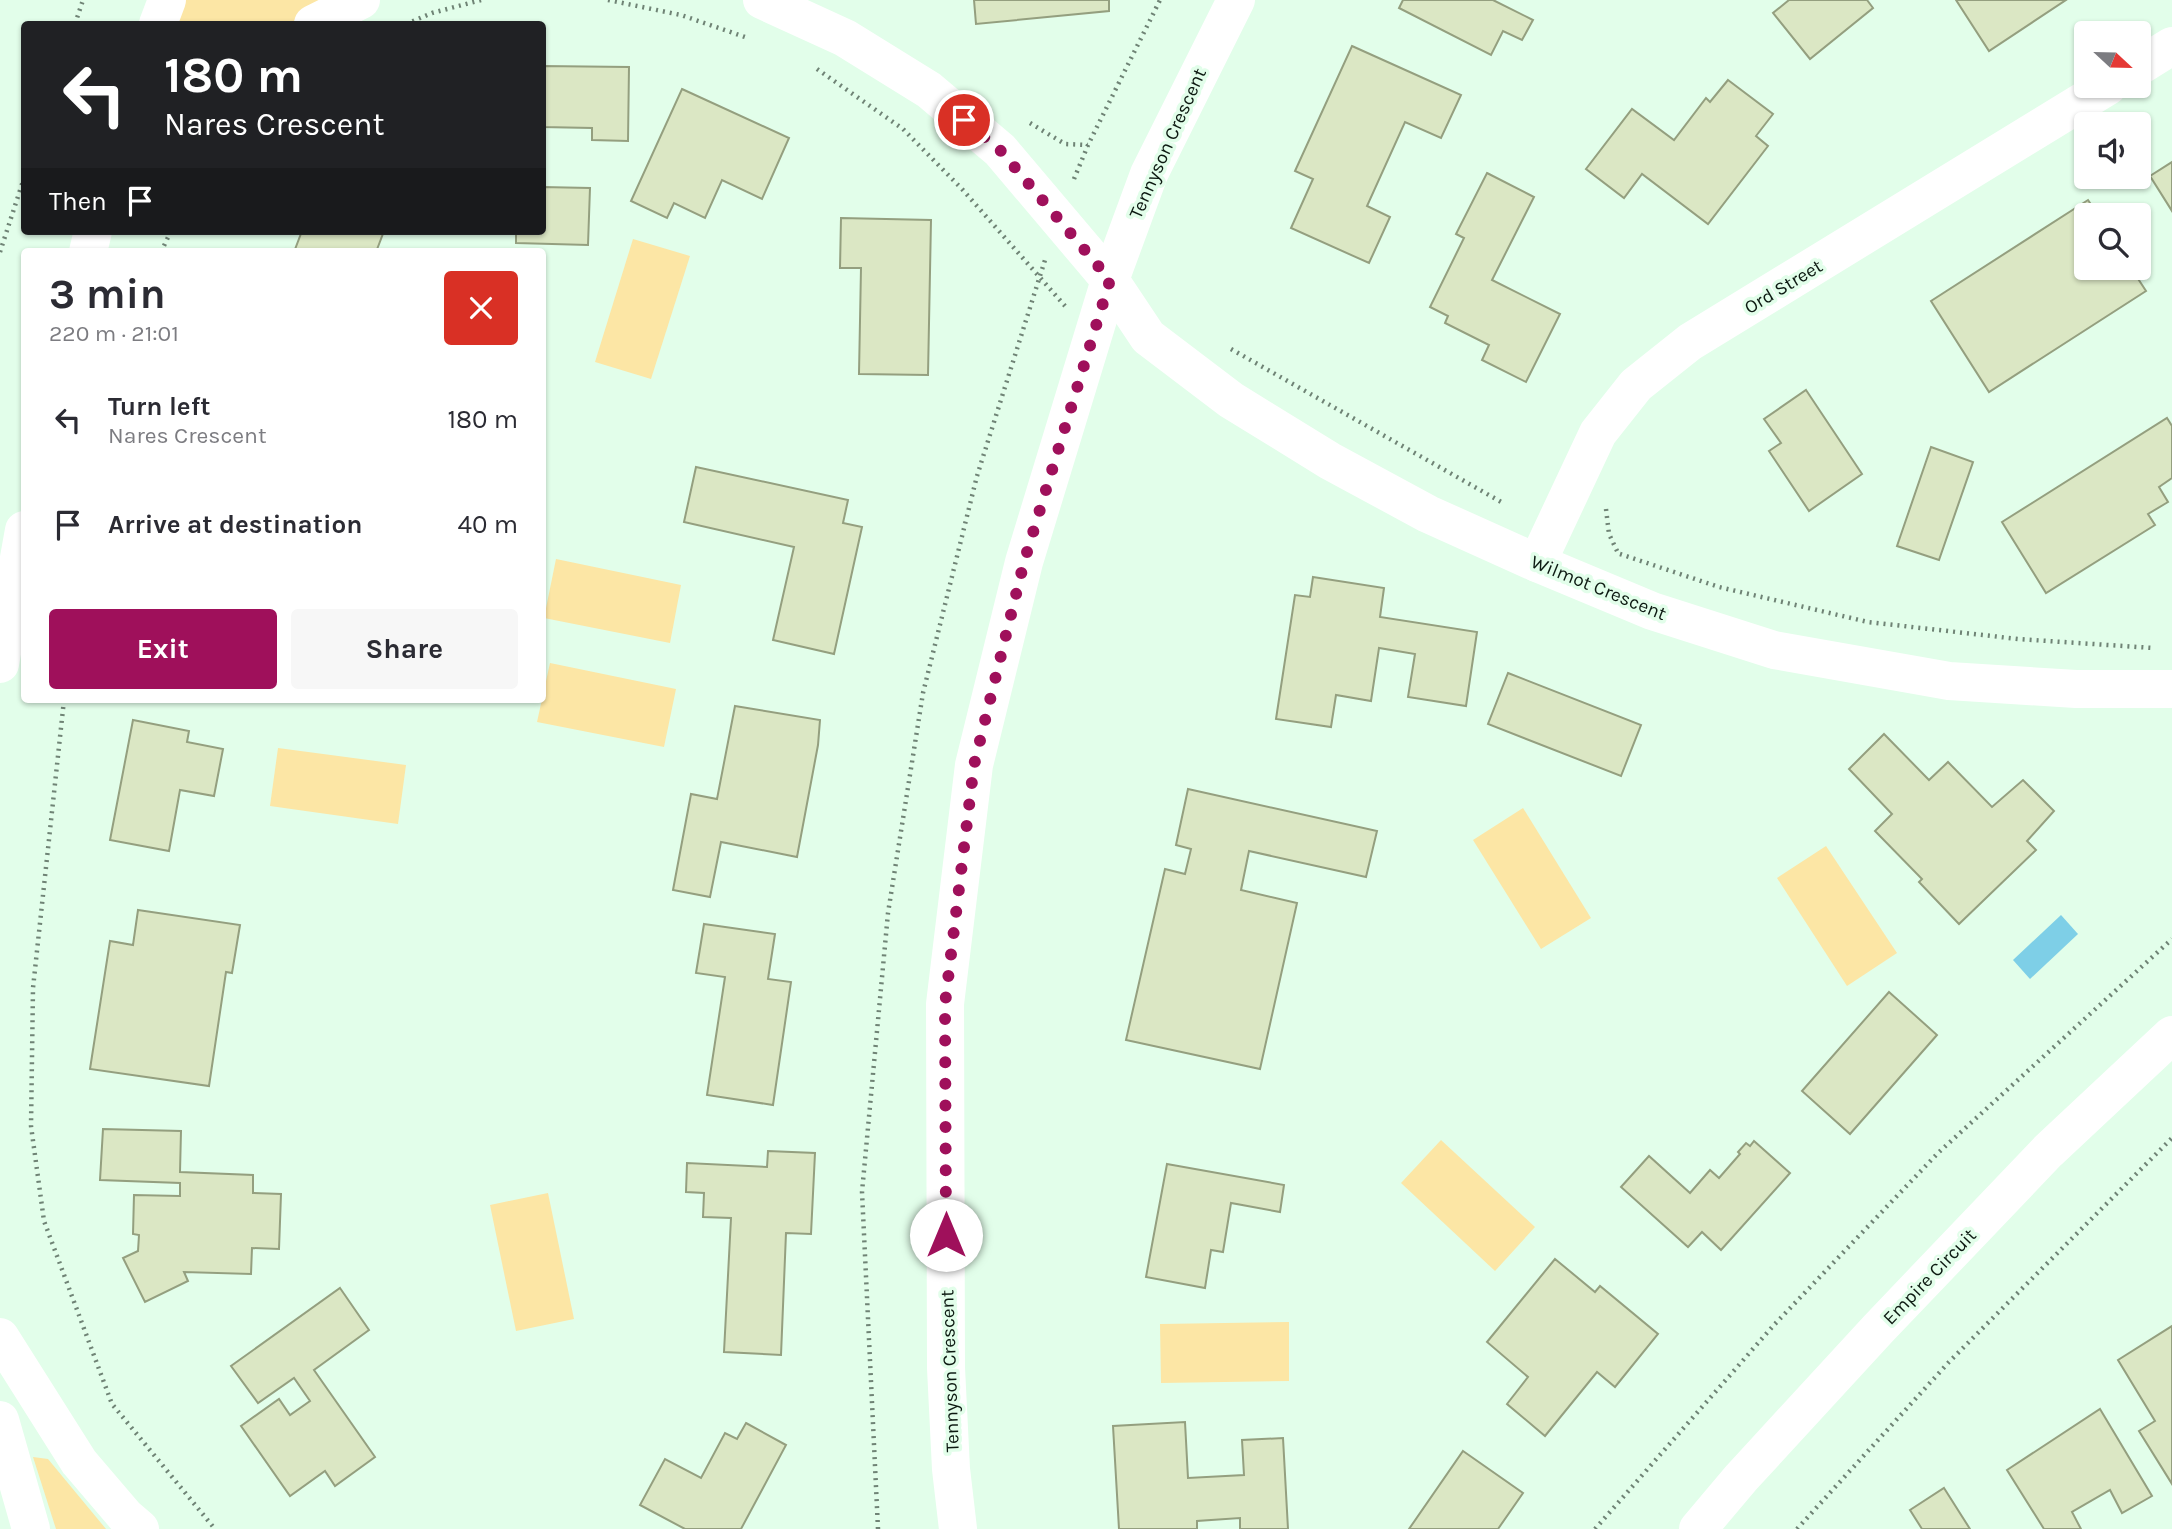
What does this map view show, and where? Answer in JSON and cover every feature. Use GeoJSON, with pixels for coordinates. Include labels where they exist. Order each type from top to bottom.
{"type":"FeatureCollection","features":[{"type":"Feature","properties":{"kind":"street"},"geometry":{"type":"LineString","coordinates":[[159,21],[167,0]]}},
{"type":"Feature","properties":{"kind":"street"},"geometry":{"type":"LineString","coordinates":[[319,21],[361,0]]}},
{"type":"Feature","properties":{"kind":"street","name":"Wilmot Crescent"},"geometry":{"type":"LineString","coordinates":[[762,0],[845,38],[929,90],[1000,150],[1110,280],[1148,337],[1231,400],[1330,461],[1416,507],[1537,563],[1652,611],[1774,650],[1949,681],[2076,689],[2172,689]]}},
{"type":"Feature","properties":{"kind":"street","name":"Tennyson Crescent"},"geometry":{"type":"LineString","coordinates":[[958,1529],[951,1469],[946,1368],[945,1004],[974,765],[1024,562],[1110,280],[1149,174],[1236,0]]}},
{"type":"Feature","properties":{"kind":"street"},"geometry":{"type":"LineString","coordinates":[[2151,59],[2172,46]]}},
{"type":"Feature","properties":{"kind":"street","name":"Ord Street"},"geometry":{"type":"LineString","coordinates":[[1537,563],[1598,433],[1636,384],[1690,342],[2088,98]]}},
{"type":"Feature","properties":{"kind":"street"},"geometry":{"type":"LineString","coordinates":[[0,664],[21,547]]}},
{"type":"Feature","properties":{"kind":"street","name":"Empire Circuit"},"geometry":{"type":"LineString","coordinates":[[1698,1529],[1741,1478],[1870,1338],[2039,1161],[2172,1035]]}},
{"type":"Feature","properties":{"kind":"street"},"geometry":{"type":"LineString","coordinates":[[0,1337],[79,1462],[139,1529]]}},
{"type":"Feature","properties":{"kind":"street"},"geometry":{"type":"LineString","coordinates":[[0,1420],[31,1529]]}},
{"type":"Feature","properties":{"kind":"path"},"geometry":{"type":"LineString","coordinates":[[76,21],[83,0]]}},
{"type":"Feature","properties":{"kind":"path"},"geometry":{"type":"LineString","coordinates":[[413,21],[481,0]]}},
{"type":"Feature","properties":{"kind":"path"},"geometry":{"type":"LineString","coordinates":[[608,0],[681,15],[756,40]]}},
{"type":"Feature","properties":{"kind":"path"},"geometry":{"type":"LineString","coordinates":[[815,68],[903,129],[962,189],[1092,337]]}},
{"type":"Feature","properties":{"kind":"path"},"geometry":{"type":"LineString","coordinates":[[0,252],[21,187]]}},
{"type":"Feature","properties":{"kind":"path"},"geometry":{"type":"LineString","coordinates":[[1226,346],[1503,503]]}},
{"type":"Feature","properties":{"kind":"path"},"geometry":{"type":"LineString","coordinates":[[1607,503],[1605,514],[1609,534],[1618,553]]}},
{"type":"Feature","properties":{"kind":"path"},"geometry":{"type":"LineString","coordinates":[[1604,548],[1719,587],[1868,622],[2032,640],[2160,648]]}},
{"type":"Feature","properties":{"kind":"path"},"geometry":{"type":"LineString","coordinates":[[65,703],[33,988],[32,1126],[44,1221],[112,1404],[215,1529]]}},
{"type":"Feature","properties":{"kind":"path"},"geometry":{"type":"LineString","coordinates":[[1595,1529],[1774,1325],[1938,1153],[2172,939]]}},
{"type":"Feature","properties":{"kind":"path"},"geometry":{"type":"LineString","coordinates":[[1797,1529],[1949,1362],[2172,1138]]}},
{"type":"Feature","properties":{"kind":"shaded area"},"geometry":{"type":"Polygon","coordinates":[[[175,0],[328,0],[294,21],[168,21],[175,0]]]}},
{"type":"Feature","properties":{"kind":"shaded area"},"geometry":{"type":"Polygon","coordinates":[[[633,239],[690,256],[651,379],[595,362],[633,239]]]}},
{"type":"Feature","properties":{"kind":"shaded area"},"geometry":{"type":"Polygon","coordinates":[[[556,559],[681,585],[670,643],[546,618],[556,559]]]}},
{"type":"Feature","properties":{"kind":"shaded area"},"geometry":{"type":"Polygon","coordinates":[[[550,663],[676,689],[664,747],[537,722],[541,703],[546,703],[546,681],[550,663]]]}},
{"type":"Feature","properties":{"kind":"shaded area"},"geometry":{"type":"Polygon","coordinates":[[[278,748],[406,765],[398,824],[270,806],[278,748]]]}},
{"type":"Feature","properties":{"kind":"shaded area"},"geometry":{"type":"Polygon","coordinates":[[[1523,808],[1591,918],[1541,949],[1473,840],[1523,808]]]}},
{"type":"Feature","properties":{"kind":"shaded area"},"geometry":{"type":"Polygon","coordinates":[[[1826,846],[1897,953],[1847,986],[1777,878],[1826,846]]]}},
{"type":"Feature","properties":{"kind":"shaded area"},"geometry":{"type":"Polygon","coordinates":[[[1441,1140],[1535,1227],[1495,1271],[1401,1183],[1441,1140]]]}},
{"type":"Feature","properties":{"kind":"shaded area"},"geometry":{"type":"Polygon","coordinates":[[[548,1193],[574,1319],[516,1331],[490,1205],[548,1193]]]}},
{"type":"Feature","properties":{"kind":"shaded area"},"geometry":{"type":"Polygon","coordinates":[[[1289,1322],[1289,1381],[1161,1383],[1160,1324],[1289,1322]]]}},
{"type":"Feature","properties":{"kind":"shaded area"},"geometry":{"type":"Polygon","coordinates":[[[33,1457],[48,1459],[106,1529],[56,1529],[33,1457]]]}},
{"type":"Feature","properties":{"kind":"water"},"geometry":{"type":"Polygon","coordinates":[[[2061,915],[2078,934],[2030,979],[2013,960],[2061,915]]]}},
{"type":"Feature","properties":{"kind":"building"},"geometry":{"type":"Polygon","coordinates":[[[974,0],[1109,0],[1109,11],[976,24],[974,0]]]}},
{"type":"Feature","properties":{"kind":"building"},"geometry":{"type":"Polygon","coordinates":[[[1403,0],[1493,0],[1533,20],[1522,40],[1503,31],[1491,55],[1399,8],[1403,0]]]}},
{"type":"Feature","properties":{"kind":"building"},"geometry":{"type":"Polygon","coordinates":[[[1789,0],[1867,0],[1873,8],[1810,59],[1773,13],[1789,0]]]}},
{"type":"Feature","properties":{"kind":"building"},"geometry":{"type":"Polygon","coordinates":[[[1956,0],[2066,0],[1989,51],[1956,0]]]}},
{"type":"Feature","properties":{"kind":"building"},"geometry":{"type":"Polygon","coordinates":[[[1352,46],[1461,95],[1441,138],[1405,122],[1367,206],[1390,217],[1369,263],[1291,228],[1313,179],[1295,171],[1352,46]]]}},
{"type":"Feature","properties":{"kind":"building"},"geometry":{"type":"Polygon","coordinates":[[[546,66],[629,67],[628,141],[592,140],[592,128],[546,127],[546,66]]]}},
{"type":"Feature","properties":{"kind":"building"},"geometry":{"type":"Polygon","coordinates":[[[1728,80],[1773,114],[1756,136],[1768,146],[1708,224],[1642,174],[1624,198],[1586,169],[1632,109],[1674,140],[1706,98],[1710,102],[1728,80]]]}},
{"type":"Feature","properties":{"kind":"building"},"geometry":{"type":"Polygon","coordinates":[[[682,89],[789,138],[762,199],[722,180],[705,218],[674,203],[667,218],[631,201],[682,89]]]}},
{"type":"Feature","properties":{"kind":"building"},"geometry":{"type":"Polygon","coordinates":[[[2172,162],[2172,211],[2151,178],[2172,162]]]}},
{"type":"Feature","properties":{"kind":"building"},"geometry":{"type":"Polygon","coordinates":[[[1487,173],[1534,197],[1492,280],[1560,314],[1526,382],[1482,360],[1489,345],[1445,323],[1448,316],[1430,307],[1464,238],[1456,234],[1487,173]]]}},
{"type":"Feature","properties":{"kind":"building"},"geometry":{"type":"Polygon","coordinates":[[[546,187],[590,188],[588,245],[516,243],[516,235],[546,235],[546,187]]]}},
{"type":"Feature","properties":{"kind":"building"},"geometry":{"type":"Polygon","coordinates":[[[2074,209],[2074,280],[2139,280],[2146,291],[1989,392],[1931,301],[2074,209]]]}},
{"type":"Feature","properties":{"kind":"building"},"geometry":{"type":"Polygon","coordinates":[[[841,218],[931,220],[928,375],[859,374],[861,268],[840,268],[841,218]]]}},
{"type":"Feature","properties":{"kind":"building"},"geometry":{"type":"Polygon","coordinates":[[[300,235],[382,235],[378,248],[296,248],[300,235]]]}},
{"type":"Feature","properties":{"kind":"building"},"geometry":{"type":"Polygon","coordinates":[[[1806,390],[1862,474],[1809,511],[1769,451],[1781,443],[1764,419],[1806,390]]]}},
{"type":"Feature","properties":{"kind":"building"},"geometry":{"type":"Polygon","coordinates":[[[2167,418],[2172,426],[2172,478],[2159,487],[2168,502],[2148,514],[2155,525],[2046,593],[2002,522],[2167,418]]]}},
{"type":"Feature","properties":{"kind":"building"},"geometry":{"type":"Polygon","coordinates":[[[1931,447],[1973,462],[1939,560],[1897,546],[1931,447]]]}},
{"type":"Feature","properties":{"kind":"building"},"geometry":{"type":"Polygon","coordinates":[[[696,467],[848,500],[843,523],[862,527],[834,654],[773,640],[794,547],[684,522],[696,467]]]}},
{"type":"Feature","properties":{"kind":"building"},"geometry":{"type":"Polygon","coordinates":[[[1313,577],[1384,588],[1380,617],[1477,632],[1466,706],[1408,697],[1415,654],[1379,648],[1371,701],[1336,695],[1331,727],[1276,719],[1295,595],[1310,597],[1313,577]]]}},
{"type":"Feature","properties":{"kind":"building"},"geometry":{"type":"Polygon","coordinates":[[[1508,673],[1641,725],[1621,776],[1488,724],[1508,673]]]}},
{"type":"Feature","properties":{"kind":"building"},"geometry":{"type":"Polygon","coordinates":[[[735,706],[820,720],[818,745],[797,857],[721,842],[710,897],[673,890],[691,794],[717,799],[735,706]]]}},
{"type":"Feature","properties":{"kind":"building"},"geometry":{"type":"Polygon","coordinates":[[[133,720],[189,731],[187,742],[223,749],[214,796],[180,790],[169,851],[110,840],[133,720]]]}},
{"type":"Feature","properties":{"kind":"building"},"geometry":{"type":"Polygon","coordinates":[[[1884,734],[1929,780],[1948,762],[1992,807],[2023,780],[2054,811],[2027,841],[2036,850],[1959,924],[1919,882],[1922,879],[1875,831],[1892,814],[1849,769],[1884,734]]]}},
{"type":"Feature","properties":{"kind":"building"},"geometry":{"type":"Polygon","coordinates":[[[1188,789],[1377,831],[1366,877],[1249,851],[1241,890],[1297,903],[1260,1069],[1126,1040],[1165,869],[1185,874],[1191,849],[1176,845],[1188,789]]]}},
{"type":"Feature","properties":{"kind":"building"},"geometry":{"type":"Polygon","coordinates":[[[138,910],[240,925],[232,973],[226,972],[209,1086],[90,1069],[110,941],[133,945],[138,910]]]}},
{"type":"Feature","properties":{"kind":"building"},"geometry":{"type":"Polygon","coordinates":[[[704,924],[775,934],[768,979],[791,982],[773,1105],[707,1095],[725,977],[696,973],[704,924]]]}},
{"type":"Feature","properties":{"kind":"building"},"geometry":{"type":"Polygon","coordinates":[[[1889,992],[1937,1035],[1850,1134],[1802,1091],[1889,992]]]}},
{"type":"Feature","properties":{"kind":"building"},"geometry":{"type":"Polygon","coordinates":[[[103,1129],[181,1131],[180,1172],[253,1175],[253,1193],[281,1194],[279,1249],[252,1248],[251,1274],[184,1272],[188,1281],[145,1302],[123,1258],[138,1251],[139,1235],[133,1234],[134,1195],[180,1196],[180,1183],[100,1180],[103,1129]]]}},
{"type":"Feature","properties":{"kind":"building"},"geometry":{"type":"Polygon","coordinates":[[[1754,1141],[1790,1173],[1721,1250],[1702,1232],[1688,1247],[1621,1187],[1649,1156],[1690,1193],[1710,1170],[1719,1178],[1746,1143],[1750,1146],[1754,1141]]]}},
{"type":"Feature","properties":{"kind":"building"},"geometry":{"type":"Polygon","coordinates":[[[768,1151],[815,1153],[811,1234],[786,1233],[781,1355],[724,1352],[731,1218],[703,1217],[704,1193],[686,1192],[687,1163],[767,1167],[768,1151]]]}},
{"type":"Feature","properties":{"kind":"building"},"geometry":{"type":"Polygon","coordinates":[[[1167,1164],[1284,1185],[1280,1212],[1231,1203],[1223,1252],[1211,1250],[1205,1288],[1146,1277],[1167,1164]]]}},
{"type":"Feature","properties":{"kind":"building"},"geometry":{"type":"Polygon","coordinates":[[[1555,1259],[1595,1292],[1600,1286],[1658,1334],[1615,1387],[1597,1372],[1545,1436],[1507,1404],[1528,1377],[1487,1342],[1555,1259]]]}},
{"type":"Feature","properties":{"kind":"building"},"geometry":{"type":"Polygon","coordinates":[[[340,1288],[369,1330],[314,1370],[375,1457],[335,1486],[325,1471],[290,1496],[241,1426],[279,1399],[290,1415],[310,1401],[294,1378],[258,1403],[231,1366],[340,1288]]]}},
{"type":"Feature","properties":{"kind":"building"},"geometry":{"type":"Polygon","coordinates":[[[2172,1326],[2172,1484],[2139,1431],[2155,1421],[2118,1360],[2172,1326]]]}},
{"type":"Feature","properties":{"kind":"building"},"geometry":{"type":"Polygon","coordinates":[[[2100,1409],[2152,1496],[2122,1513],[2110,1490],[2072,1512],[2081,1529],[2044,1529],[2007,1470],[2100,1409]]]}},
{"type":"Feature","properties":{"kind":"building"},"geometry":{"type":"Polygon","coordinates":[[[1185,1422],[1188,1478],[1244,1475],[1242,1440],[1283,1438],[1288,1529],[1240,1529],[1240,1518],[1197,1521],[1197,1529],[1119,1529],[1113,1426],[1185,1422]]]}},
{"type":"Feature","properties":{"kind":"building"},"geometry":{"type":"Polygon","coordinates":[[[746,1423],[786,1445],[741,1529],[685,1529],[640,1505],[665,1459],[701,1478],[725,1433],[737,1439],[746,1423]]]}},
{"type":"Feature","properties":{"kind":"building"},"geometry":{"type":"Polygon","coordinates":[[[1463,1451],[1523,1493],[1498,1529],[1409,1529],[1463,1451]]]}},
{"type":"Feature","properties":{"kind":"building"},"geometry":{"type":"Polygon","coordinates":[[[1944,1488],[1970,1529],[1922,1529],[1910,1510],[1944,1488]]]}},
{"type":"Feature","properties":{"kind":"route"},"geometry":{"type":"LineString","coordinates":[[946,1235],[945,1004],[974,765],[1024,562],[1110,280],[1000,150],[964,120]]}}]}
